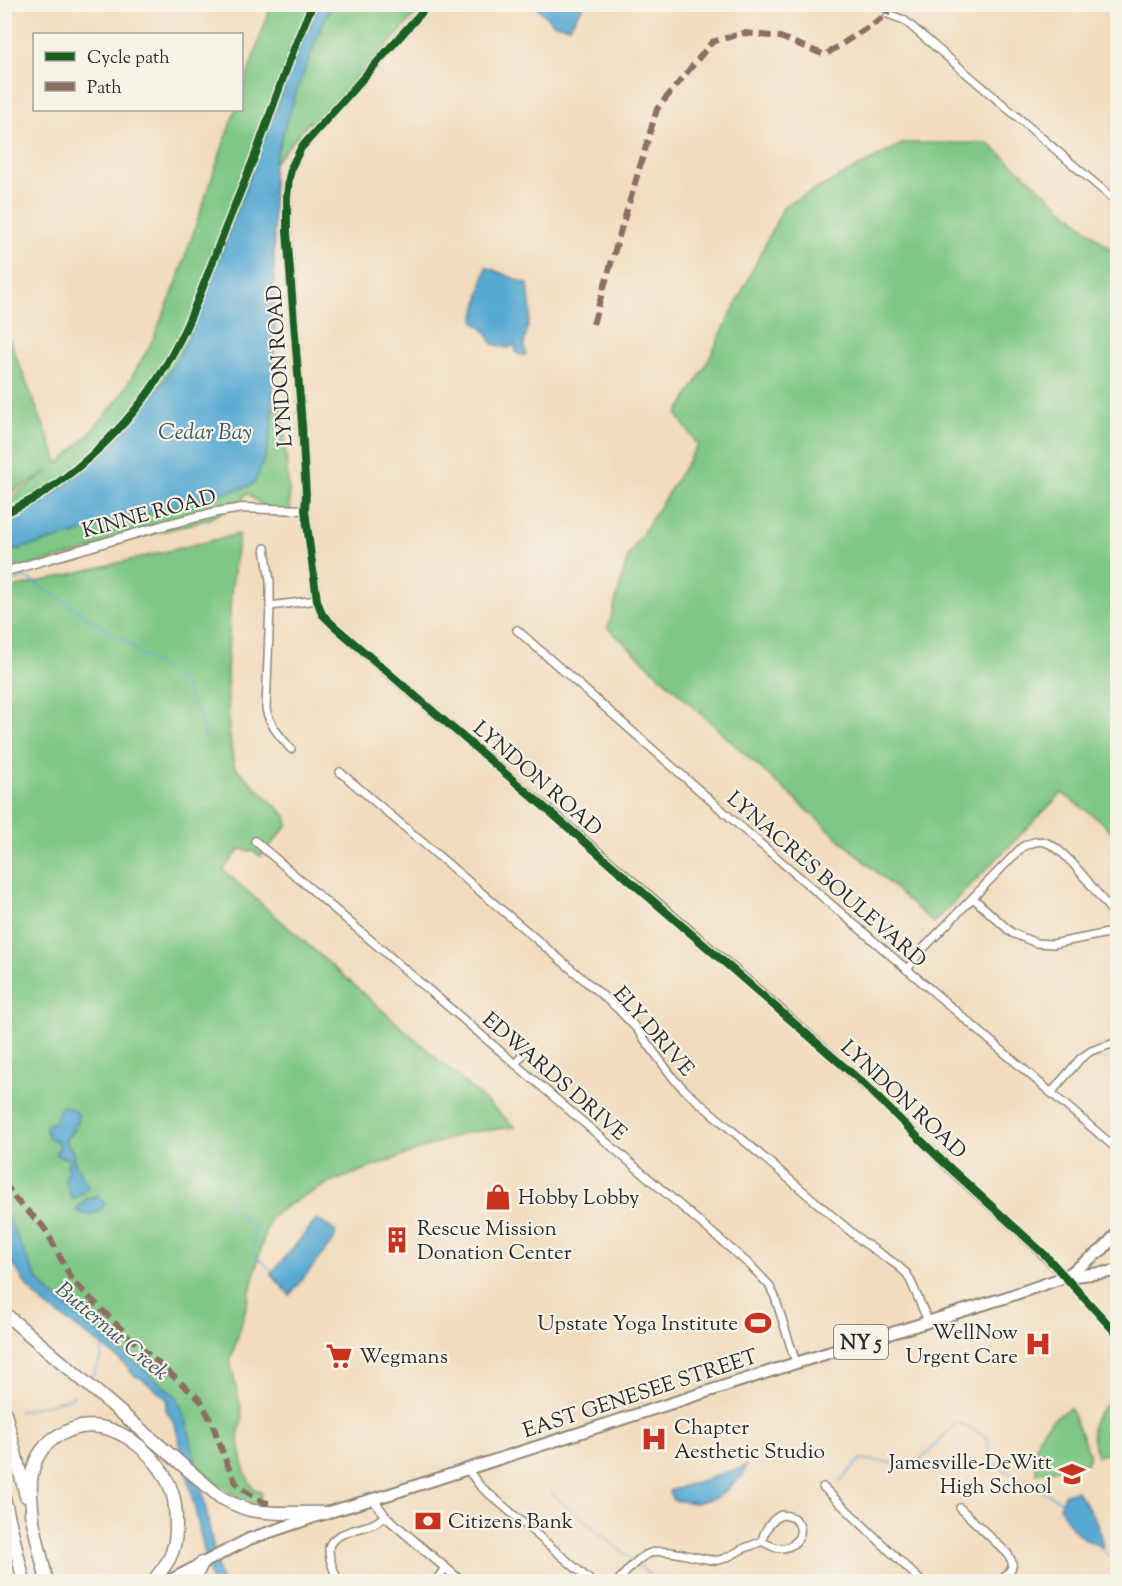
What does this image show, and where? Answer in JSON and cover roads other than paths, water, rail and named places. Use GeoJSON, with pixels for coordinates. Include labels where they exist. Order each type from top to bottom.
{"type":"FeatureCollection","features":[{"type":"Feature","properties":{"kind":"highway"},"geometry":{"type":"LineString","coordinates":[[4,1313],[219,1497],[250,1510],[275,1513],[326,1513]]}},
{"type":"Feature","properties":{"kind":"highway"},"geometry":{"type":"LineString","coordinates":[[4,1409],[47,1581]]}},
{"type":"Feature","properties":{"kind":"highway"},"geometry":{"type":"LineString","coordinates":[[33,1520],[31,1487],[33,1468],[40,1453],[50,1441],[60,1434],[82,1427],[95,1427],[117,1432],[140,1447],[158,1466],[169,1485],[175,1504],[176,1535],[172,1551],[169,1560],[153,1581]]}},
{"type":"Feature","properties":{"kind":"highway"},"geometry":{"type":"LineString","coordinates":[[5,1499],[24,1581]]}},
{"type":"Feature","properties":{"kind":"highway"},"geometry":{"type":"LineString","coordinates":[[193,1581],[202,1563]]}},
{"type":"Feature","properties":{"kind":"main road","name":"EAST GENESEE STREET"},"geometry":{"type":"LineString","coordinates":[[167,1581],[249,1539],[326,1513],[374,1500],[796,1363],[1043,1286],[1065,1277],[1102,1249],[1118,1232]]}},
{"type":"Feature","properties":{"kind":"main road"},"geometry":{"type":"LineString","coordinates":[[1065,1277],[1118,1271]]}},
{"type":"Feature","properties":{"kind":"street","name":"LYNDON ROAD"},"geometry":{"type":"LineString","coordinates":[[429,4],[301,148],[289,178],[287,232],[302,425],[305,510],[317,600],[322,614],[864,1084],[938,1157],[1045,1255],[1065,1277]]}},
{"type":"Feature","properties":{"kind":"street"},"geometry":{"type":"LineString","coordinates":[[888,14],[904,20],[1118,203]]}},
{"type":"Feature","properties":{"kind":"street","name":"KINNE ROAD"},"geometry":{"type":"LineString","coordinates":[[4,572],[217,512],[243,508],[305,510]]}},
{"type":"Feature","properties":{"kind":"street"},"geometry":{"type":"LineString","coordinates":[[266,548],[270,581],[266,709],[268,719],[274,729],[291,748]]}},
{"type":"Feature","properties":{"kind":"street"},"geometry":{"type":"LineString","coordinates":[[270,606],[317,600]]}},
{"type":"Feature","properties":{"kind":"street","name":"LYNACRES BOULEVARD"},"geometry":{"type":"LineString","coordinates":[[517,630],[758,842],[1118,1150]]}},
{"type":"Feature","properties":{"kind":"street","name":"ELY DRIVE"},"geometry":{"type":"LineString","coordinates":[[340,772],[617,1008],[688,1093],[863,1242],[907,1274],[928,1322]]}},
{"type":"Feature","properties":{"kind":"street","name":"EDWARDS DRIVE"},"geometry":{"type":"LineString","coordinates":[[255,841],[762,1276],[775,1297],[796,1363]]}},
{"type":"Feature","properties":{"kind":"street"},"geometry":{"type":"LineString","coordinates":[[907,970],[918,954],[1023,847],[1036,841],[1052,846],[1066,857],[1118,918]]}},
{"type":"Feature","properties":{"kind":"street"},"geometry":{"type":"LineString","coordinates":[[973,898],[1012,933],[1036,943],[1053,945],[1118,930]]}},
{"type":"Feature","properties":{"kind":"street"},"geometry":{"type":"LineString","coordinates":[[1051,1093],[1080,1059],[1091,1051],[1118,1042]]}},
{"type":"Feature","properties":{"kind":"street"},"geometry":{"type":"LineString","coordinates":[[515,1064],[526,1051]]}},
{"type":"Feature","properties":{"kind":"street"},"geometry":{"type":"LineString","coordinates":[[1065,1277],[1118,1335]]}},
{"type":"Feature","properties":{"kind":"street"},"geometry":{"type":"LineString","coordinates":[[468,1470],[480,1486],[592,1581]]}},
{"type":"Feature","properties":{"kind":"street"},"geometry":{"type":"LineString","coordinates":[[823,1487],[922,1581]]}},
{"type":"Feature","properties":{"kind":"street"},"geometry":{"type":"LineString","coordinates":[[374,1500],[385,1516],[462,1581]]}},
{"type":"Feature","properties":{"kind":"street"},"geometry":{"type":"LineString","coordinates":[[960,1508],[1013,1560],[1012,1567],[1000,1581]]}},
{"type":"Feature","properties":{"kind":"street"},"geometry":{"type":"LineString","coordinates":[[618,1581],[636,1562],[646,1554],[655,1551],[662,1550],[706,1559],[722,1559],[762,1541],[771,1522],[781,1515],[789,1516],[801,1529],[798,1541],[788,1548],[768,1545],[762,1541]]}},
{"type":"Feature","properties":{"kind":"street"},"geometry":{"type":"LineString","coordinates":[[338,1581],[330,1555],[330,1542],[338,1536],[372,1524],[385,1516]]}},
{"type":"Feature","properties":{"kind":"street"},"geometry":{"type":"LineString","coordinates":[[435,1581],[445,1568]]}},
{"type":"Feature","properties":{"kind":"water","name":"Cedar Bay"},"geometry":{"type":"Polygon","coordinates":[[[319,5],[333,5],[324,20],[298,87],[273,165],[275,333],[272,425],[266,455],[255,482],[250,486],[5,553],[5,520],[53,493],[98,457],[137,416],[175,363],[199,313],[298,50],[319,5]]]}},
{"type":"Feature","properties":{"kind":"water"},"geometry":{"type":"Polygon","coordinates":[[[534,5],[584,5],[569,27],[553,23],[534,5]]]}},
{"type":"Feature","properties":{"kind":"water"},"geometry":{"type":"Polygon","coordinates":[[[486,267],[528,284],[531,312],[524,344],[526,354],[523,356],[516,353],[515,345],[508,348],[493,344],[485,331],[474,321],[486,267]]]}},
{"type":"Feature","properties":{"kind":"water"},"geometry":{"type":"Polygon","coordinates":[[[62,1106],[78,1114],[73,1131],[65,1140],[89,1187],[75,1198],[72,1198],[65,1181],[68,1159],[56,1155],[59,1144],[48,1137],[46,1128],[48,1124],[55,1122],[62,1106]]]}},
{"type":"Feature","properties":{"kind":"water"},"geometry":{"type":"Polygon","coordinates":[[[98,1195],[105,1205],[99,1211],[84,1214],[76,1210],[87,1199],[98,1195]]]}},
{"type":"Feature","properties":{"kind":"water"},"geometry":{"type":"Polygon","coordinates":[[[5,1212],[39,1281],[54,1296],[177,1397],[186,1419],[219,1577],[222,1581],[211,1581],[175,1424],[166,1410],[167,1399],[141,1378],[135,1376],[128,1367],[105,1348],[45,1305],[28,1288],[5,1247],[5,1212]]]}},
{"type":"Feature","properties":{"kind":"water"},"geometry":{"type":"Polygon","coordinates":[[[317,1219],[335,1231],[335,1238],[290,1295],[271,1274],[317,1219]]]}},
{"type":"Feature","properties":{"kind":"water"},"geometry":{"type":"Polygon","coordinates":[[[746,1466],[744,1474],[718,1497],[695,1503],[673,1500],[669,1491],[746,1466]]]}},
{"type":"Feature","properties":{"kind":"water"},"geometry":{"type":"Polygon","coordinates":[[[1077,1491],[1098,1524],[1103,1547],[1088,1541],[1077,1533],[1060,1508],[1064,1494],[1077,1491]]]}},
{"type":"Feature","properties":{"kind":"waterway"},"geometry":{"type":"LineString","coordinates":[[4,586],[26,577],[134,647],[138,654],[183,684],[197,710],[206,739]]}},
{"type":"Feature","properties":{"kind":"waterway"},"geometry":{"type":"LineString","coordinates":[[227,1201],[255,1229],[253,1253],[273,1272]]}},
{"type":"Feature","properties":{"kind":"waterway","name":"Butternut Creek"},"geometry":{"type":"LineString","coordinates":[[93,1375],[102,1356],[102,1345]]}},
{"type":"Feature","properties":{"kind":"waterway"},"geometry":{"type":"LineString","coordinates":[[18,1412],[71,1398],[74,1395]]}},
{"type":"Feature","properties":{"kind":"waterway"},"geometry":{"type":"LineString","coordinates":[[839,1482],[861,1459],[915,1466],[957,1422],[988,1438],[990,1462],[1062,1502]]}},
{"type":"Feature","properties":{"kind":"waterway"},"geometry":{"type":"LineString","coordinates":[[551,1493],[632,1560]]}},
{"type":"Feature","properties":{"kind":"waterway"},"geometry":{"type":"LineString","coordinates":[[1098,1545],[1118,1562]]}},
{"type":"Feature","properties":{"kind":"waterway"},"geometry":{"type":"LineString","coordinates":[[639,1565],[657,1582]]}},
{"type":"Feature","properties":{"kind":"place","name":"Hobby Lobby"},"geometry":{"type":"Point","coordinates":[498,1197]}},
{"type":"Feature","properties":{"kind":"place","name":"Rescue Mission Donation Center"},"geometry":{"type":"Point","coordinates":[397,1240]}},
{"type":"Feature","properties":{"kind":"place","name":"Upstate Yoga Institute"},"geometry":{"type":"Point","coordinates":[758,1323]}},
{"type":"Feature","properties":{"kind":"place","name":"WellNow Urgent Care"},"geometry":{"type":"Point","coordinates":[1038,1344]}},
{"type":"Feature","properties":{"kind":"place","name":"Wegmans"},"geometry":{"type":"Point","coordinates":[339,1356]}},
{"type":"Feature","properties":{"kind":"place","name":"Chapter Aesthetic Studio"},"geometry":{"type":"Point","coordinates":[654,1439]}},
{"type":"Feature","properties":{"kind":"place","name":"Jamesville-DeWitt High School"},"geometry":{"type":"Point","coordinates":[1072,1474]}},
{"type":"Feature","properties":{"kind":"place","name":"Citizens Bank"},"geometry":{"type":"Point","coordinates":[428,1521]}}]}
